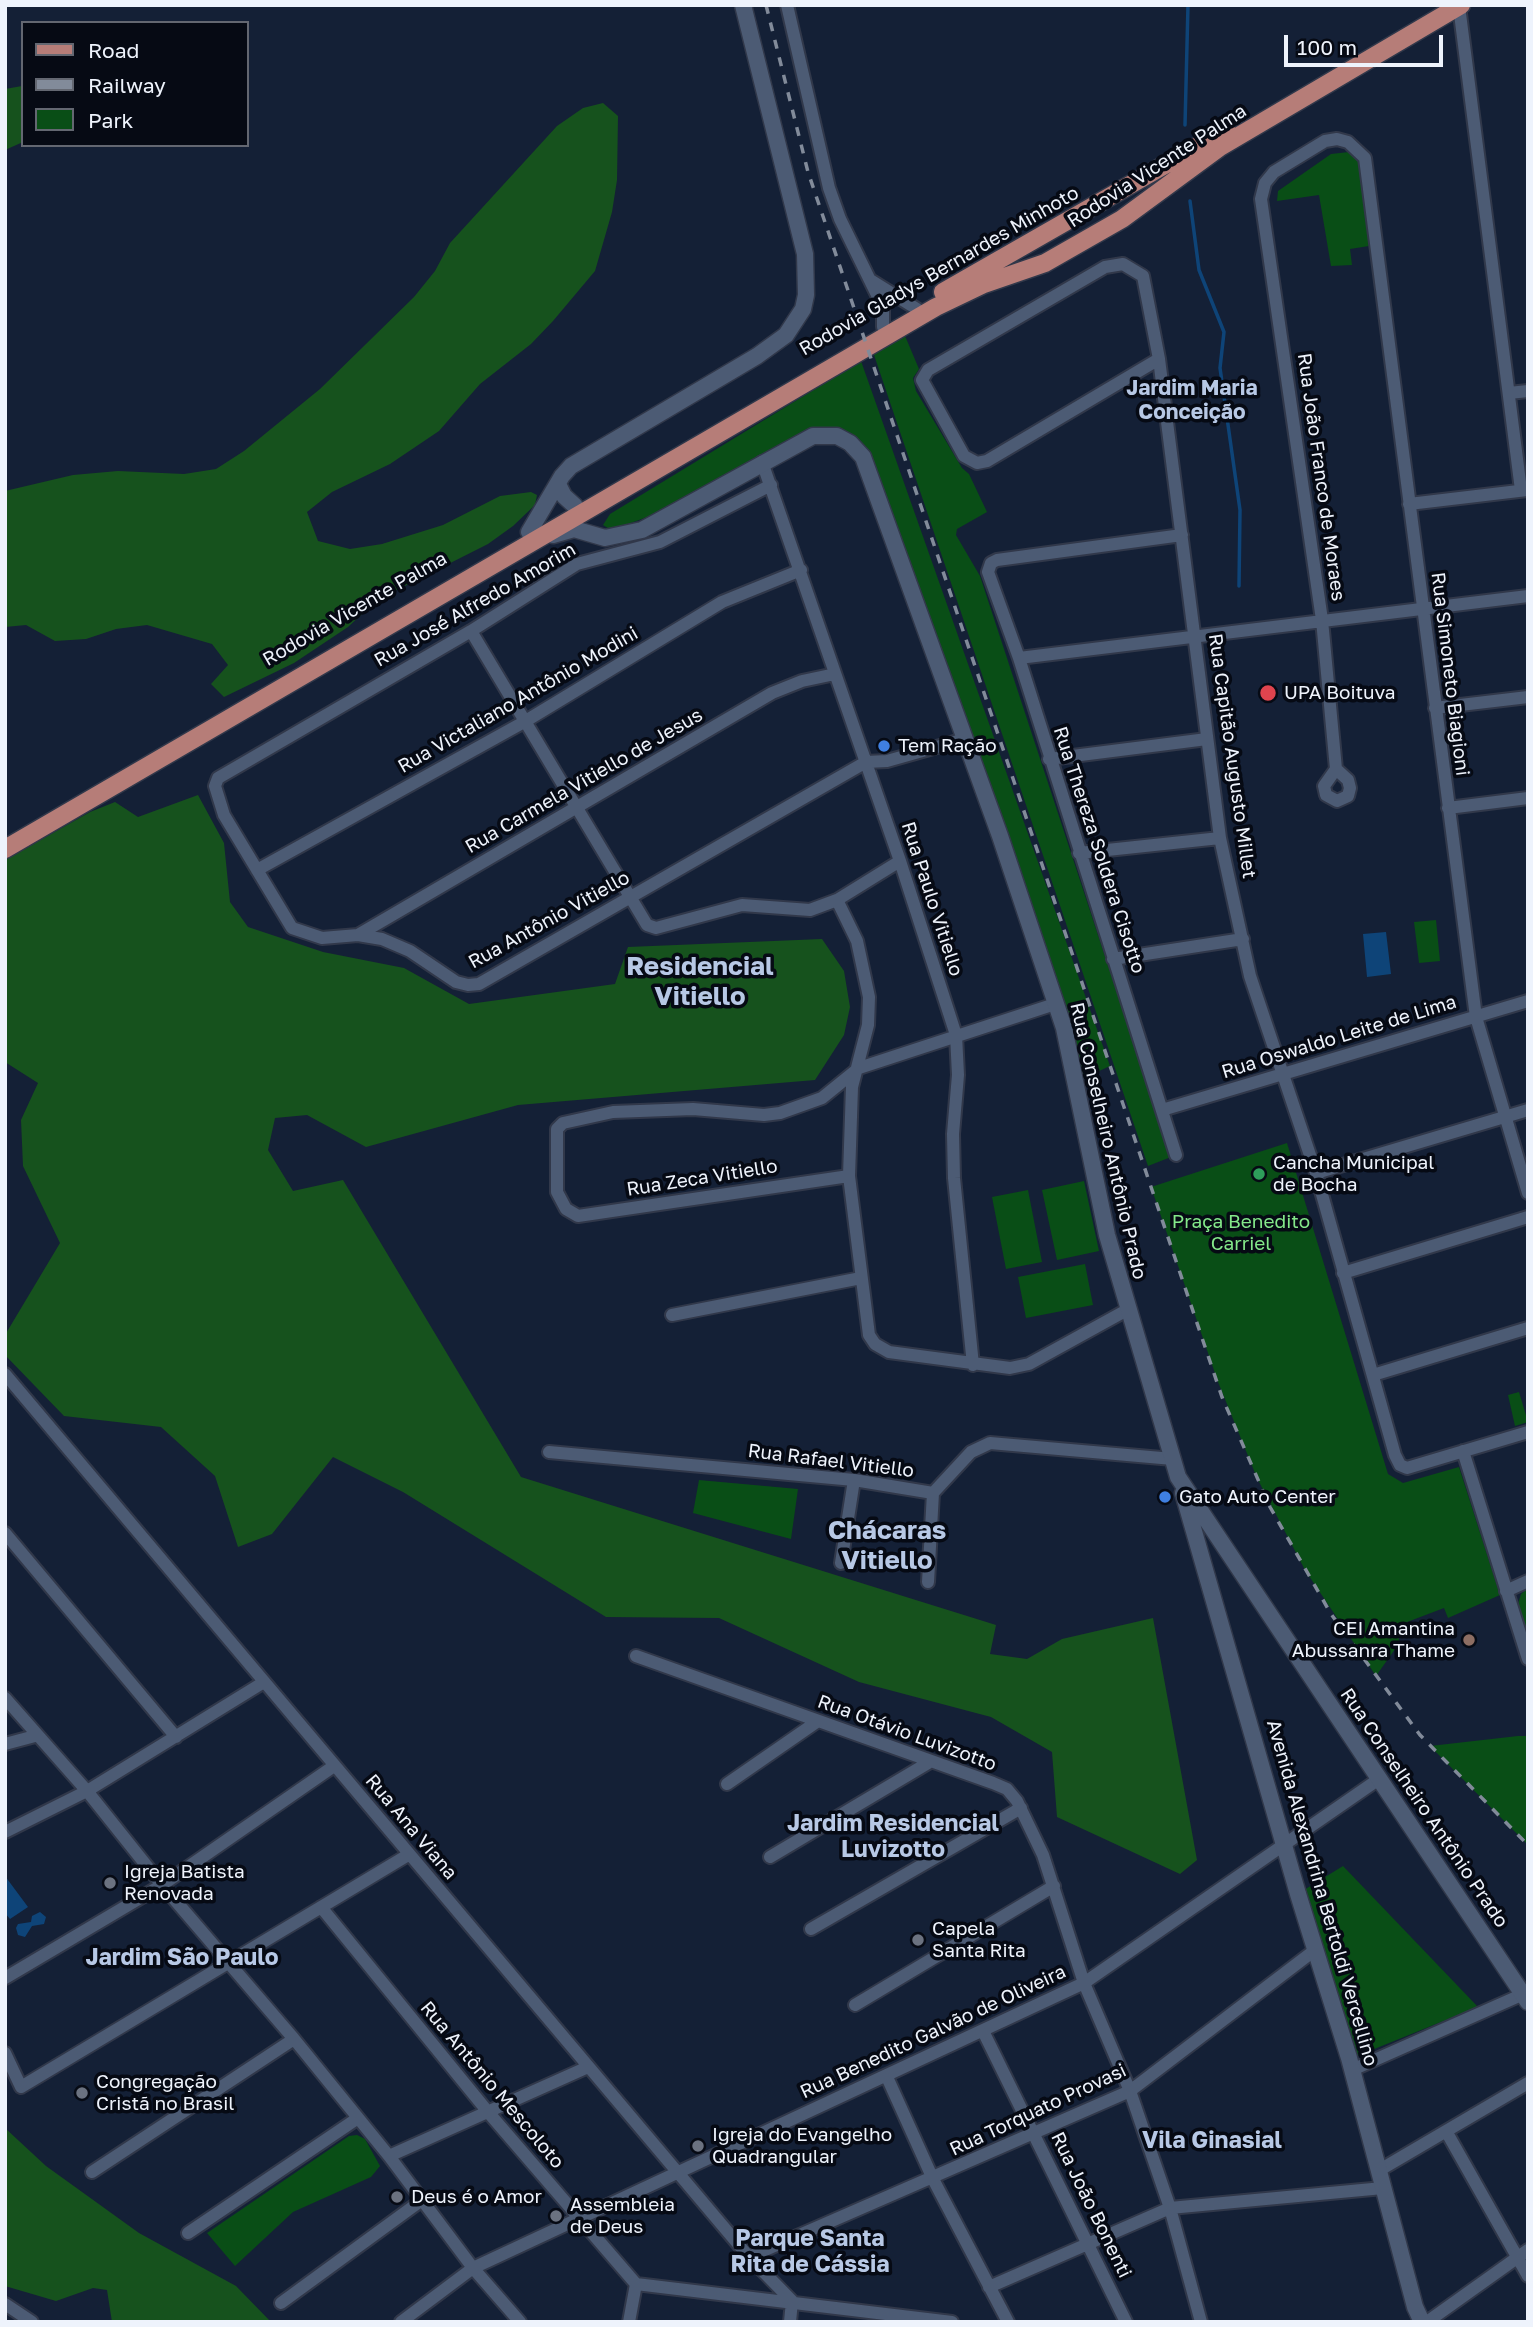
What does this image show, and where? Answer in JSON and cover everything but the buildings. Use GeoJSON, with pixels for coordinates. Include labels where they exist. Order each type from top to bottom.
{"type":"FeatureCollection","features":[{"type":"Feature","properties":{"kind":"main road"},"geometry":{"type":"LineString","coordinates":[[526,540],[562,475],[588,454],[757,356],[786,335],[803,309],[806,295],[805,254],[743,5]]}},
{"type":"Feature","properties":{"kind":"main road","name":"Rodovia Vicente Palma"},"geometry":{"type":"LineString","coordinates":[[1171,162],[1444,5]]}},
{"type":"Feature","properties":{"kind":"main road","name":"Rodovia Vicente Palma"},"geometry":{"type":"LineString","coordinates":[[905,325],[984,284],[1045,263],[1133,212],[1220,147],[1460,6]]}},
{"type":"Feature","properties":{"kind":"main road","name":"Rodovia Gladys Bernardes Minhoto"},"geometry":{"type":"LineString","coordinates":[[731,421],[881,334],[917,309],[1171,162]]}},
{"type":"Feature","properties":{"kind":"main road"},"geometry":{"type":"LineString","coordinates":[[1082,212],[1101,214],[1104,223],[1097,233]]}},
{"type":"Feature","properties":{"kind":"main road","name":"Rodovia Gladys Bernardes Minhoto"},"geometry":{"type":"LineString","coordinates":[[881,334],[905,325]]}},
{"type":"Feature","properties":{"kind":"main road","name":"Rodovia Vicente Palma"},"geometry":{"type":"LineString","coordinates":[[5,849],[731,421]]}},
{"type":"Feature","properties":{"kind":"main road","name":"Rua Conselheiro Antônio Prado"},"geometry":{"type":"LineString","coordinates":[[605,538],[642,530],[668,518],[804,439],[823,435],[837,436],[861,454],[872,473],[1065,1035],[1107,1235],[1178,1477],[1526,1996]]}},
{"type":"Feature","properties":{"kind":"main road"},"geometry":{"type":"LineString","coordinates":[[558,484],[564,496],[580,508],[587,525],[605,538]]}},
{"type":"Feature","properties":{"kind":"main road"},"geometry":{"type":"LineString","coordinates":[[526,540],[570,530],[605,538]]}},
{"type":"Feature","properties":{"kind":"main road","name":"Rodovia Vicente Palma"},"geometry":{"type":"LineString","coordinates":[[5,841],[122,769],[526,540]]}},
{"type":"Feature","properties":{"kind":"main road","name":"Avenida Alexandrina Bertoldi Vercellino"},"geometry":{"type":"LineString","coordinates":[[1178,1477],[1352,2070],[1415,2307],[1425,2322]]}},
{"type":"Feature","properties":{"kind":"main road"},"geometry":{"type":"LineString","coordinates":[[1198,1545],[1205,1535],[1215,1532]]}},
{"type":"Feature","properties":{"kind":"street"},"geometry":{"type":"LineString","coordinates":[[787,5],[829,188],[883,307],[881,334]]}},
{"type":"Feature","properties":{"kind":"street"},"geometry":{"type":"LineString","coordinates":[[1409,504],[1525,490],[1509,393],[1460,6]]}},
{"type":"Feature","properties":{"kind":"street","name":"Rua João Franco de Moraes"},"geometry":{"type":"LineString","coordinates":[[1336,769],[1322,620],[1263,191],[1274,172],[1325,141],[1343,140],[1363,155]]}},
{"type":"Feature","properties":{"kind":"street","name":"Rua Simoneto Biagioni"},"geometry":{"type":"LineString","coordinates":[[1363,155],[1476,1017],[1528,1192]]}},
{"type":"Feature","properties":{"kind":"street","name":"Rua Capitão Augusto Millet"},"geometry":{"type":"LineString","coordinates":[[1159,359],[986,461],[974,463],[964,456],[924,387],[922,378],[928,370],[1105,267],[1123,264],[1143,276],[1159,359],[1220,838],[1250,976],[1316,1173],[1398,1462],[1408,1468],[1463,1451]]}},
{"type":"Feature","properties":{"kind":"street"},"geometry":{"type":"LineString","coordinates":[[869,279],[917,309]]}},
{"type":"Feature","properties":{"kind":"street"},"geometry":{"type":"LineString","coordinates":[[1509,393],[1528,390]]}},
{"type":"Feature","properties":{"kind":"street","name":"Rua Paulo Vitiello"},"geometry":{"type":"LineString","coordinates":[[762,462],[900,861],[956,1035],[958,1075],[953,1134],[954,1178],[973,1365]]}},
{"type":"Feature","properties":{"kind":"street","name":"Rua José Alfredo Amorim"},"geometry":{"type":"LineString","coordinates":[[215,786],[226,771],[471,631],[577,564],[660,542],[771,485]]}},
{"type":"Feature","properties":{"kind":"street","name":"Rua Thereza Soldera Cisotto"},"geometry":{"type":"LineString","coordinates":[[1176,1155],[1019,658],[988,575],[990,565],[997,560],[1182,535]]}},
{"type":"Feature","properties":{"kind":"street","name":"Rua Victaliano Antônio Modini"},"geometry":{"type":"LineString","coordinates":[[257,870],[524,722],[722,602],[801,570]]}},
{"type":"Feature","properties":{"kind":"street"},"geometry":{"type":"LineString","coordinates":[[1019,658],[1528,596]]}},
{"type":"Feature","properties":{"kind":"street"},"geometry":{"type":"LineString","coordinates":[[471,631],[647,925],[656,928],[742,905],[810,910],[836,900],[900,861]]}},
{"type":"Feature","properties":{"kind":"street","name":"Rua Carmela Vitiello de Jesus"},"geometry":{"type":"LineString","coordinates":[[358,935],[779,689],[835,674]]}},
{"type":"Feature","properties":{"kind":"street"},"geometry":{"type":"LineString","coordinates":[[1435,708],[1528,697]]}},
{"type":"Feature","properties":{"kind":"street","name":"Rua Antônio Vitiello"},"geometry":{"type":"LineString","coordinates":[[215,786],[224,815],[292,929],[322,938],[358,935],[394,943],[456,982],[468,985],[480,984],[866,762],[887,761],[965,739]]}},
{"type":"Feature","properties":{"kind":"street"},"geometry":{"type":"LineString","coordinates":[[1049,759],[1207,739]]}},
{"type":"Feature","properties":{"kind":"street"},"geometry":{"type":"LineString","coordinates":[[1448,808],[1528,798]]}},
{"type":"Feature","properties":{"kind":"street"},"geometry":{"type":"LineString","coordinates":[[1079,853],[1220,838]]}},
{"type":"Feature","properties":{"kind":"street"},"geometry":{"type":"LineString","coordinates":[[836,900],[857,941],[869,997],[868,1025],[852,1087],[849,1176],[865,1323],[875,1344],[889,1352],[1010,1368],[1029,1364],[1127,1310]]}},
{"type":"Feature","properties":{"kind":"street"},"geometry":{"type":"LineString","coordinates":[[1113,959],[1243,939]]}},
{"type":"Feature","properties":{"kind":"street","name":"Rua Oswaldo Leite de Lima"},"geometry":{"type":"LineString","coordinates":[[1162,1110],[1528,1001]]}},
{"type":"Feature","properties":{"kind":"street"},"geometry":{"type":"LineString","coordinates":[[859,1068],[1055,1004]]}},
{"type":"Feature","properties":{"kind":"street","name":"Rua Zeca Vitiello"},"geometry":{"type":"LineString","coordinates":[[849,1176],[582,1216],[573,1214],[564,1206],[556,1186],[557,1129],[563,1123],[612,1112],[662,1108],[764,1115],[780,1113],[822,1098],[859,1068]]}},
{"type":"Feature","properties":{"kind":"street"},"geometry":{"type":"LineString","coordinates":[[1316,1173],[1528,1110]]}},
{"type":"Feature","properties":{"kind":"street"},"geometry":{"type":"LineString","coordinates":[[1343,1273],[1528,1217]]}},
{"type":"Feature","properties":{"kind":"street"},"geometry":{"type":"LineString","coordinates":[[672,1315],[861,1278]]}},
{"type":"Feature","properties":{"kind":"street"},"geometry":{"type":"LineString","coordinates":[[1373,1375],[1528,1328]]}},
{"type":"Feature","properties":{"kind":"street","name":"Rua Ana Viana"},"geometry":{"type":"LineString","coordinates":[[5,1374],[749,2257],[792,2301]]}},
{"type":"Feature","properties":{"kind":"street"},"geometry":{"type":"LineString","coordinates":[[1528,1432],[1463,1451],[1528,1659]]}},
{"type":"Feature","properties":{"kind":"street","name":"Rua Rafael Vitiello"},"geometry":{"type":"LineString","coordinates":[[549,1452],[854,1480],[933,1493],[971,1452],[990,1443],[1173,1459]]}},
{"type":"Feature","properties":{"kind":"street"},"geometry":{"type":"LineString","coordinates":[[841,1563],[854,1480]]}},
{"type":"Feature","properties":{"kind":"street"},"geometry":{"type":"LineString","coordinates":[[928,1582],[933,1493]]}},
{"type":"Feature","properties":{"kind":"street"},"geometry":{"type":"LineString","coordinates":[[5,1533],[176,1737]]}},
{"type":"Feature","properties":{"kind":"street"},"geometry":{"type":"LineString","coordinates":[[1506,1591],[1528,1581]]}},
{"type":"Feature","properties":{"kind":"street","name":"Rua Otávio Luvizotto"},"geometry":{"type":"LineString","coordinates":[[636,1656],[1007,1789],[1021,1808],[1054,1886],[1084,1983],[1130,2091],[1170,2208],[1201,2322]]}},
{"type":"Feature","properties":{"kind":"street"},"geometry":{"type":"LineString","coordinates":[[5,1832],[87,1791],[264,1682]]}},
{"type":"Feature","properties":{"kind":"street"},"geometry":{"type":"LineString","coordinates":[[5,1698],[35,1736],[87,1791],[162,1885],[294,2039],[389,2156],[473,2268],[520,2322]]}},
{"type":"Feature","properties":{"kind":"street"},"geometry":{"type":"LineString","coordinates":[[727,1784],[818,1721]]}},
{"type":"Feature","properties":{"kind":"street"},"geometry":{"type":"LineString","coordinates":[[5,1744],[35,1736]]}},
{"type":"Feature","properties":{"kind":"street"},"geometry":{"type":"LineString","coordinates":[[770,1857],[928,1762]]}},
{"type":"Feature","properties":{"kind":"street"},"geometry":{"type":"LineString","coordinates":[[5,1978],[162,1885],[334,1766]]}},
{"type":"Feature","properties":{"kind":"street","name":"Rua Benedito Galvão de Oliveira"},"geometry":{"type":"LineString","coordinates":[[401,2322],[473,2268],[1084,1983],[1379,1779]]}},
{"type":"Feature","properties":{"kind":"street"},"geometry":{"type":"LineString","coordinates":[[811,1929],[1021,1808]]}},
{"type":"Feature","properties":{"kind":"street"},"geometry":{"type":"LineString","coordinates":[[5,2053],[21,2087],[408,1855]]}},
{"type":"Feature","properties":{"kind":"street"},"geometry":{"type":"LineString","coordinates":[[855,2005],[1054,1886]]}},
{"type":"Feature","properties":{"kind":"street","name":"Rua Antônio Mescoloto"},"geometry":{"type":"LineString","coordinates":[[321,1906],[488,2112],[636,2284]]}},
{"type":"Feature","properties":{"kind":"street","name":"Rua Torquato Provasi"},"geometry":{"type":"LineString","coordinates":[[749,2257],[1035,2135],[1130,2091],[1315,1950]]}},
{"type":"Feature","properties":{"kind":"street"},"geometry":{"type":"LineString","coordinates":[[1352,2070],[1526,1996]]}},
{"type":"Feature","properties":{"kind":"street","name":"Rua João Bonenti"},"geometry":{"type":"LineString","coordinates":[[983,2031],[1126,2322]]}},
{"type":"Feature","properties":{"kind":"street"},"geometry":{"type":"LineString","coordinates":[[92,2172],[294,2039]]}},
{"type":"Feature","properties":{"kind":"street"},"geometry":{"type":"LineString","coordinates":[[389,2156],[588,2067]]}},
{"type":"Feature","properties":{"kind":"street"},"geometry":{"type":"LineString","coordinates":[[887,2077],[933,2179],[1008,2322]]}},
{"type":"Feature","properties":{"kind":"street"},"geometry":{"type":"LineString","coordinates":[[1378,2171],[1528,2083]]}},
{"type":"Feature","properties":{"kind":"street"},"geometry":{"type":"LineString","coordinates":[[188,2233],[358,2118]]}},
{"type":"Feature","properties":{"kind":"street"},"geometry":{"type":"LineString","coordinates":[[1446,2132],[1522,2253],[1528,2276]]}},
{"type":"Feature","properties":{"kind":"street"},"geometry":{"type":"LineString","coordinates":[[989,2287],[1170,2208],[1383,2188]]}},
{"type":"Feature","properties":{"kind":"street"},"geometry":{"type":"LineString","coordinates":[[281,2303],[422,2200]]}},
{"type":"Feature","properties":{"kind":"street"},"geometry":{"type":"LineString","coordinates":[[1425,2322],[1522,2253]]}},
{"type":"Feature","properties":{"kind":"street"},"geometry":{"type":"LineString","coordinates":[[629,2322],[636,2284],[952,2322]]}},
{"type":"Feature","properties":{"kind":"street"},"geometry":{"type":"LineString","coordinates":[[790,2322],[792,2301]]}},
{"type":"Feature","properties":{"kind":"street"},"geometry":{"type":"LineString","coordinates":[[5,2304],[20,2317],[32,2322]]}},
{"type":"Feature","properties":{"kind":"green space"},"geometry":{"type":"Polygon","coordinates":[[[21,86],[21,143],[5,150],[5,89],[21,86]]]}},
{"type":"Feature","properties":{"kind":"green space"},"geometry":{"type":"Polygon","coordinates":[[[603,103],[618,116],[617,180],[612,212],[595,271],[531,344],[480,384],[439,431],[390,464],[332,492],[307,512],[318,541],[350,549],[382,544],[443,525],[500,496],[531,492],[537,495],[535,505],[513,526],[488,544],[377,600],[348,627],[294,663],[224,697],[211,684],[228,665],[212,644],[147,625],[116,629],[86,639],[55,641],[26,625],[5,627],[5,491],[73,475],[118,471],[184,474],[216,469],[244,451],[320,389],[414,297],[435,271],[450,243],[557,126],[583,108],[603,103]]]}},
{"type":"Feature","properties":{"kind":"green space"},"geometry":{"type":"Polygon","coordinates":[[[1349,152],[1361,163],[1369,246],[1350,249],[1352,265],[1331,266],[1319,195],[1277,201],[1278,191],[1331,154],[1349,152]]]}},
{"type":"Feature","properties":{"kind":"green space"},"geometry":{"type":"Polygon","coordinates":[[[903,331],[919,369],[913,378],[916,391],[962,468],[969,474],[987,512],[957,529],[956,535],[980,576],[1171,1157],[1148,1166],[872,349],[903,331]]]}},
{"type":"Feature","properties":{"kind":"green space"},"geometry":{"type":"Polygon","coordinates":[[[861,361],[1110,1066],[1084,1078],[872,459],[835,430],[667,510],[611,530],[603,525],[610,514],[861,361]]]}},
{"type":"Feature","properties":{"kind":"green space"},"geometry":{"type":"Polygon","coordinates":[[[198,795],[224,843],[230,902],[248,927],[323,952],[404,968],[469,1004],[615,984],[628,947],[822,939],[844,971],[850,1007],[844,1035],[815,1080],[518,1105],[366,1147],[307,1115],[275,1118],[268,1150],[293,1191],[343,1180],[521,1477],[996,1625],[990,1654],[1027,1659],[1062,1639],[1153,1618],[1197,1860],[1180,1874],[1057,1817],[1052,1752],[991,1717],[859,1682],[719,1618],[606,1617],[403,1492],[333,1457],[272,1534],[238,1547],[215,1476],[161,1427],[64,1416],[5,1355],[5,1335],[60,1243],[23,1166],[21,1120],[38,1083],[5,1062],[5,860],[90,812],[115,802],[138,817],[198,795]]]}},
{"type":"Feature","properties":{"kind":"green space"},"geometry":{"type":"Polygon","coordinates":[[[1436,920],[1440,961],[1419,963],[1414,922],[1436,920]]]}},
{"type":"Feature","properties":{"kind":"green space","name":"Praça Benedito Carriel"},"geometry":{"type":"Polygon","coordinates":[[[1287,1143],[1388,1474],[1403,1483],[1459,1467],[1500,1595],[1448,1618],[1444,1608],[1394,1627],[1400,1642],[1376,1676],[1305,1570],[1257,1478],[1218,1382],[1151,1187],[1287,1143]]]}},
{"type":"Feature","properties":{"kind":"green space"},"geometry":{"type":"Polygon","coordinates":[[[1084,1181],[1099,1251],[1057,1260],[1042,1190],[1084,1181]]]}},
{"type":"Feature","properties":{"kind":"green space"},"geometry":{"type":"Polygon","coordinates":[[[1028,1190],[1042,1262],[1006,1269],[992,1197],[1028,1190]]]}},
{"type":"Feature","properties":{"kind":"green space"},"geometry":{"type":"Polygon","coordinates":[[[1085,1264],[1093,1305],[1026,1318],[1018,1277],[1085,1264]]]}},
{"type":"Feature","properties":{"kind":"green space"},"geometry":{"type":"Polygon","coordinates":[[[1519,1392],[1528,1422],[1515,1426],[1508,1395],[1519,1392]]]}},
{"type":"Feature","properties":{"kind":"green space"},"geometry":{"type":"Polygon","coordinates":[[[699,1480],[798,1489],[791,1539],[693,1513],[699,1480]]]}},
{"type":"Feature","properties":{"kind":"green space"},"geometry":{"type":"Polygon","coordinates":[[[1528,1588],[1528,1637],[1518,1604],[1521,1594],[1528,1588]]]}},
{"type":"Feature","properties":{"kind":"green space"},"geometry":{"type":"Polygon","coordinates":[[[1528,1736],[1528,1845],[1430,1746],[1528,1736]]]}},
{"type":"Feature","properties":{"kind":"green space"},"geometry":{"type":"Polygon","coordinates":[[[1343,1866],[1478,2007],[1357,2056],[1304,1890],[1343,1866]]]}},
{"type":"Feature","properties":{"kind":"green space"},"geometry":{"type":"Polygon","coordinates":[[[5,2128],[46,2166],[139,2233],[236,2286],[271,2322],[112,2322],[107,2290],[93,2288],[56,2301],[5,2286],[5,2128]]]}},
{"type":"Feature","properties":{"kind":"green space"},"geometry":{"type":"Polygon","coordinates":[[[357,2135],[365,2139],[380,2166],[371,2177],[293,2212],[235,2266],[207,2233],[349,2136],[357,2135]]]}},
{"type":"Feature","properties":{"kind":"water"},"geometry":{"type":"Polygon","coordinates":[[[1386,932],[1391,974],[1367,977],[1363,934],[1386,932]]]}},
{"type":"Feature","properties":{"kind":"water"},"geometry":{"type":"Polygon","coordinates":[[[5,1876],[28,1907],[10,1919],[5,1913],[5,1876]]]}},
{"type":"Feature","properties":{"kind":"water"},"geometry":{"type":"Polygon","coordinates":[[[40,1912],[46,1917],[44,1924],[32,1926],[25,1937],[18,1935],[18,1924],[31,1922],[32,1916],[40,1912]]]}},
{"type":"Feature","properties":{"kind":"waterway"},"geometry":{"type":"LineString","coordinates":[[1185,125],[1188,5]]}},
{"type":"Feature","properties":{"kind":"waterway"},"geometry":{"type":"LineString","coordinates":[[1190,201],[1199,270],[1224,332],[1220,368],[1240,510],[1239,586]]}},
{"type":"Feature","properties":{"kind":"railway"},"geometry":{"type":"LineString","coordinates":[[766,5],[808,172],[1222,1397],[1270,1507],[1331,1614],[1420,1735],[1528,1845]]}},
{"type":"Feature","properties":{"kind":"place","name":"UPA Boituva"},"geometry":{"type":"Point","coordinates":[1268,693]}},
{"type":"Feature","properties":{"kind":"place","name":"Tem Ração"},"geometry":{"type":"Point","coordinates":[884,746]}},
{"type":"Feature","properties":{"kind":"place","name":"Cancha Municipal de Bocha"},"geometry":{"type":"Point","coordinates":[1259,1174]}},
{"type":"Feature","properties":{"kind":"place","name":"Gato Auto Center"},"geometry":{"type":"Point","coordinates":[1165,1497]}},
{"type":"Feature","properties":{"kind":"place","name":"CEI Amantina Abussanra Thame"},"geometry":{"type":"Point","coordinates":[1469,1640]}},
{"type":"Feature","properties":{"kind":"place","name":"Igreja Batista Renovada"},"geometry":{"type":"Point","coordinates":[110,1883]}},
{"type":"Feature","properties":{"kind":"place","name":"Capela Santa Rita"},"geometry":{"type":"Point","coordinates":[918,1940]}},
{"type":"Feature","properties":{"kind":"place","name":"Congregação Cristã no Brasil"},"geometry":{"type":"Point","coordinates":[82,2093]}},
{"type":"Feature","properties":{"kind":"place","name":"Igreja do Evangelho Quadrangular"},"geometry":{"type":"Point","coordinates":[698,2146]}},
{"type":"Feature","properties":{"kind":"place","name":"Deus é o Amor"},"geometry":{"type":"Point","coordinates":[397,2197]}},
{"type":"Feature","properties":{"kind":"place","name":"Assembleia de Deus"},"geometry":{"type":"Point","coordinates":[556,2216]}},
{"type":"Feature","properties":{"kind":"district","name":"Jardim Maria Conceição"},"geometry":{"type":"Point","coordinates":[1192,400]}},
{"type":"Feature","properties":{"kind":"district","name":"Residencial Vitiello"},"geometry":{"type":"Point","coordinates":[700,982]}},
{"type":"Feature","properties":{"kind":"district","name":"Chácaras Vitiello"},"geometry":{"type":"Point","coordinates":[887,1546]}},
{"type":"Feature","properties":{"kind":"district","name":"Jardim Residencial Luvizotto"},"geometry":{"type":"Point","coordinates":[893,1837]}},
{"type":"Feature","properties":{"kind":"district","name":"Jardim São Paulo"},"geometry":{"type":"Point","coordinates":[182,1958]}},
{"type":"Feature","properties":{"kind":"district","name":"Vila Ginasial"},"geometry":{"type":"Point","coordinates":[1212,2141]}},
{"type":"Feature","properties":{"kind":"district","name":"Parque Santa Rita de Cássia"},"geometry":{"type":"Point","coordinates":[810,2252]}}]}
